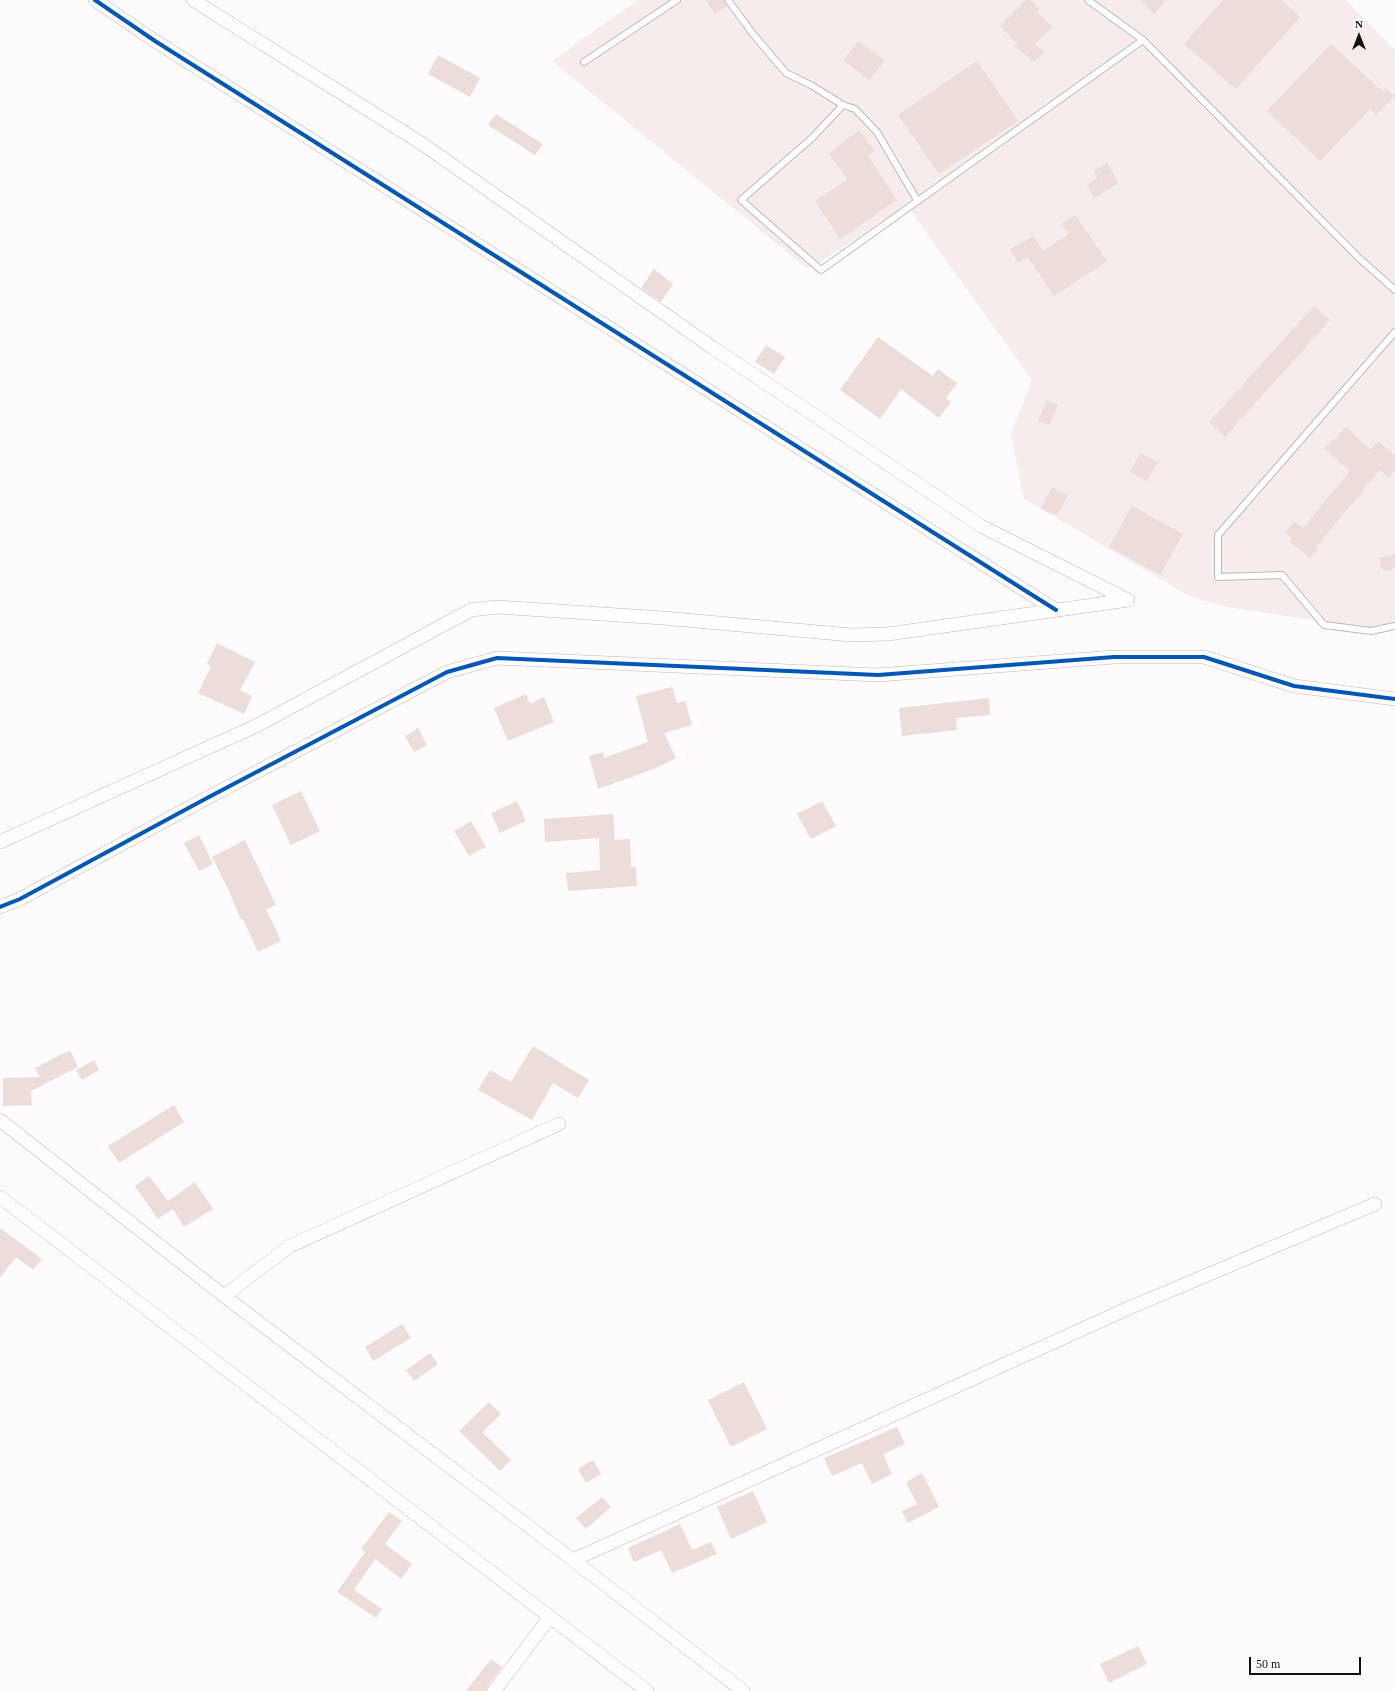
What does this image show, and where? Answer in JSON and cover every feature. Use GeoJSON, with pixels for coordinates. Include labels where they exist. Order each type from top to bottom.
{"type":"FeatureCollection","features":[{"type":"Feature","properties":{"kind":"street"},"geometry":{"type":"LineString","coordinates":[[95,0],[162,45],[1056,610]]}},
{"type":"Feature","properties":{"kind":"street"},"geometry":{"type":"LineString","coordinates":[[0,842],[258,726],[471,610],[498,607],[663,618],[851,635],[888,634],[1128,600],[981,526],[713,348],[421,143],[193,0]]}},
{"type":"Feature","properties":{"kind":"street"},"geometry":{"type":"LineString","coordinates":[[0,907],[20,899],[207,798],[447,672],[498,658],[878,675],[1114,657],[1204,658],[1294,686],[1395,699]]}},
{"type":"Feature","properties":{"kind":"street"},"geometry":{"type":"LineString","coordinates":[[0,1120],[224,1296],[573,1560],[743,1691]]}},
{"type":"Feature","properties":{"kind":"street"},"geometry":{"type":"LineString","coordinates":[[224,1296],[290,1246],[559,1124]]}},
{"type":"Feature","properties":{"kind":"street"},"geometry":{"type":"LineString","coordinates":[[0,1197],[647,1691]]}},
{"type":"Feature","properties":{"kind":"street"},"geometry":{"type":"LineString","coordinates":[[573,1560],[1122,1312],[1375,1204]]}},
{"type":"Feature","properties":{"kind":"street"},"geometry":{"type":"LineString","coordinates":[[494,1691],[550,1617]]}},
{"type":"Feature","properties":{"kind":"lane"},"geometry":{"type":"LineString","coordinates":[[584,62],[677,0]]}},
{"type":"Feature","properties":{"kind":"lane"},"geometry":{"type":"LineString","coordinates":[[728,0],[753,34],[786,73],[811,85],[843,105],[855,109],[877,132],[917,200]]}},
{"type":"Feature","properties":{"kind":"lane"},"geometry":{"type":"LineString","coordinates":[[1088,0],[1143,40],[1359,258],[1395,290]]}},
{"type":"Feature","properties":{"kind":"lane"},"geometry":{"type":"LineString","coordinates":[[843,105],[812,138],[741,200],[821,270],[1143,40]]}},
{"type":"Feature","properties":{"kind":"lane"},"geometry":{"type":"LineString","coordinates":[[1395,332],[1380,347],[1218,535],[1218,577],[1282,575],[1324,625],[1371,631],[1395,626]]}},
{"type":"Feature","properties":{"kind":"shaded area"},"geometry":{"type":"Polygon","coordinates":[[[638,0],[1346,0],[1395,50],[1395,625],[1386,628],[1365,628],[1227,607],[1191,597],[1024,499],[1011,434],[1032,380],[908,207],[808,269],[552,61],[638,0]]]}},
{"type":"Feature","properties":{"kind":"building"},"geometry":{"type":"Polygon","coordinates":[[[706,0],[724,0],[727,6],[715,14],[706,0]]]}},
{"type":"Feature","properties":{"kind":"building"},"geometry":{"type":"Polygon","coordinates":[[[1026,0],[1030,0],[1039,9],[1037,12],[1052,27],[1035,44],[1044,52],[1034,62],[1015,46],[1017,44],[1000,26],[1026,0]]]}},
{"type":"Feature","properties":{"kind":"building"},"geometry":{"type":"Polygon","coordinates":[[[1139,0],[1166,0],[1154,14],[1139,0]]]}},
{"type":"Feature","properties":{"kind":"building"},"geometry":{"type":"Polygon","coordinates":[[[1223,0],[1281,0],[1300,17],[1236,89],[1184,44],[1223,0]]]}},
{"type":"Feature","properties":{"kind":"building"},"geometry":{"type":"Polygon","coordinates":[[[859,41],[885,61],[869,80],[843,60],[859,41]]]}},
{"type":"Feature","properties":{"kind":"building"},"geometry":{"type":"Polygon","coordinates":[[[1331,44],[1383,92],[1386,88],[1395,96],[1376,115],[1370,109],[1320,161],[1267,111],[1331,44]]]}},
{"type":"Feature","properties":{"kind":"building"},"geometry":{"type":"Polygon","coordinates":[[[438,55],[480,78],[470,97],[428,74],[438,55]]]}},
{"type":"Feature","properties":{"kind":"building"},"geometry":{"type":"Polygon","coordinates":[[[977,61],[1018,121],[939,174],[898,115],[977,61]]]}},
{"type":"Feature","properties":{"kind":"building"},"geometry":{"type":"Polygon","coordinates":[[[496,114],[543,144],[535,155],[488,125],[496,114]]]}},
{"type":"Feature","properties":{"kind":"building"},"geometry":{"type":"Polygon","coordinates":[[[859,130],[875,151],[868,156],[897,200],[840,239],[815,201],[848,179],[829,154],[859,130]]]}},
{"type":"Feature","properties":{"kind":"building"},"geometry":{"type":"Polygon","coordinates":[[[1107,163],[1119,183],[1094,198],[1087,185],[1098,178],[1094,171],[1107,163]]]}},
{"type":"Feature","properties":{"kind":"building"},"geometry":{"type":"Polygon","coordinates":[[[1075,215],[1107,261],[1054,296],[1028,257],[1018,263],[1010,249],[1034,236],[1043,251],[1069,234],[1061,224],[1075,215]]]}},
{"type":"Feature","properties":{"kind":"building"},"geometry":{"type":"Polygon","coordinates":[[[654,269],[673,284],[661,302],[641,288],[654,269]]]}},
{"type":"Feature","properties":{"kind":"building"},"geometry":{"type":"Polygon","coordinates":[[[1314,306],[1330,320],[1225,437],[1209,422],[1314,306]]]}},
{"type":"Feature","properties":{"kind":"building"},"geometry":{"type":"Polygon","coordinates":[[[878,337],[933,376],[938,369],[957,383],[946,398],[951,402],[939,418],[901,389],[880,419],[840,390],[878,337]]]}},
{"type":"Feature","properties":{"kind":"building"},"geometry":{"type":"Polygon","coordinates":[[[766,345],[785,357],[774,374],[755,362],[766,345]]]}},
{"type":"Feature","properties":{"kind":"building"},"geometry":{"type":"Polygon","coordinates":[[[1047,400],[1058,405],[1049,425],[1038,421],[1047,400]]]}},
{"type":"Feature","properties":{"kind":"building"},"geometry":{"type":"Polygon","coordinates":[[[1346,427],[1370,450],[1378,441],[1395,456],[1395,470],[1389,477],[1380,470],[1316,547],[1318,549],[1310,558],[1289,541],[1292,538],[1285,533],[1294,522],[1303,528],[1350,471],[1324,449],[1332,439],[1334,440],[1346,427]]]}},
{"type":"Feature","properties":{"kind":"building"},"geometry":{"type":"Polygon","coordinates":[[[1140,453],[1158,462],[1147,481],[1130,472],[1140,453]]]}},
{"type":"Feature","properties":{"kind":"building"},"geometry":{"type":"Polygon","coordinates":[[[1052,487],[1068,495],[1057,516],[1041,508],[1052,487]]]}},
{"type":"Feature","properties":{"kind":"building"},"geometry":{"type":"Polygon","coordinates":[[[1132,506],[1183,534],[1160,575],[1109,547],[1132,506]]]}},
{"type":"Feature","properties":{"kind":"building"},"geometry":{"type":"Polygon","coordinates":[[[1395,554],[1395,568],[1383,571],[1379,558],[1395,554]]]}},
{"type":"Feature","properties":{"kind":"building"},"geometry":{"type":"Polygon","coordinates":[[[217,643],[255,662],[240,690],[252,696],[244,714],[198,693],[211,666],[207,664],[217,643]]]}},
{"type":"Feature","properties":{"kind":"building"},"geometry":{"type":"Polygon","coordinates":[[[672,687],[677,703],[685,701],[692,725],[664,733],[676,758],[654,769],[598,789],[589,756],[603,752],[604,758],[648,742],[636,696],[672,687]]]}},
{"type":"Feature","properties":{"kind":"building"},"geometry":{"type":"Polygon","coordinates":[[[526,694],[530,704],[544,697],[554,722],[508,741],[494,708],[526,694]]]}},
{"type":"Feature","properties":{"kind":"building"},"geometry":{"type":"Polygon","coordinates":[[[989,698],[990,715],[956,718],[957,730],[902,736],[899,708],[989,698]]]}},
{"type":"Feature","properties":{"kind":"building"},"geometry":{"type":"Polygon","coordinates":[[[418,728],[427,745],[414,752],[405,736],[418,728]]]}},
{"type":"Feature","properties":{"kind":"building"},"geometry":{"type":"Polygon","coordinates":[[[301,791],[320,831],[291,845],[272,805],[301,791]]]}},
{"type":"Feature","properties":{"kind":"building"},"geometry":{"type":"Polygon","coordinates":[[[517,801],[526,821],[500,833],[491,813],[517,801]]]}},
{"type":"Feature","properties":{"kind":"building"},"geometry":{"type":"Polygon","coordinates":[[[822,801],[836,826],[811,839],[797,814],[822,801]]]}},
{"type":"Feature","properties":{"kind":"building"},"geometry":{"type":"Polygon","coordinates":[[[613,814],[615,840],[630,839],[631,867],[636,867],[637,886],[568,891],[566,873],[600,870],[599,838],[545,842],[544,819],[613,814]]]}},
{"type":"Feature","properties":{"kind":"building"},"geometry":{"type":"Polygon","coordinates":[[[471,821],[486,847],[469,856],[454,831],[471,821]]]}},
{"type":"Feature","properties":{"kind":"building"},"geometry":{"type":"Polygon","coordinates":[[[199,835],[213,864],[199,871],[184,843],[199,835]]]}},
{"type":"Feature","properties":{"kind":"building"},"geometry":{"type":"Polygon","coordinates":[[[245,840],[276,905],[266,909],[281,941],[258,952],[243,919],[241,920],[229,891],[212,857],[245,840]]]}},
{"type":"Feature","properties":{"kind":"building"},"geometry":{"type":"Polygon","coordinates":[[[533,1046],[589,1080],[578,1098],[553,1083],[532,1120],[478,1090],[490,1070],[511,1082],[533,1046]]]}},
{"type":"Feature","properties":{"kind":"building"},"geometry":{"type":"Polygon","coordinates":[[[70,1050],[78,1067],[31,1091],[32,1105],[3,1106],[3,1078],[40,1077],[35,1068],[70,1050]]]}},
{"type":"Feature","properties":{"kind":"building"},"geometry":{"type":"Polygon","coordinates":[[[94,1060],[99,1070],[82,1080],[76,1070],[94,1060]]]}},
{"type":"Feature","properties":{"kind":"building"},"geometry":{"type":"Polygon","coordinates":[[[174,1105],[184,1122],[119,1163],[108,1146],[174,1105]]]}},
{"type":"Feature","properties":{"kind":"building"},"geometry":{"type":"Polygon","coordinates":[[[149,1176],[168,1201],[195,1182],[213,1209],[184,1227],[173,1209],[158,1219],[135,1186],[149,1176]]]}},
{"type":"Feature","properties":{"kind":"building"},"geometry":{"type":"Polygon","coordinates":[[[0,1228],[42,1259],[33,1270],[16,1257],[0,1278],[0,1228]]]}},
{"type":"Feature","properties":{"kind":"building"},"geometry":{"type":"Polygon","coordinates":[[[402,1324],[411,1338],[373,1361],[365,1347],[402,1324]]]}},
{"type":"Feature","properties":{"kind":"building"},"geometry":{"type":"Polygon","coordinates":[[[430,1353],[438,1364],[414,1381],[406,1370],[430,1353]]]}},
{"type":"Feature","properties":{"kind":"building"},"geometry":{"type":"Polygon","coordinates":[[[744,1382],[767,1429],[731,1447],[708,1400],[744,1382]]]}},
{"type":"Feature","properties":{"kind":"building"},"geometry":{"type":"Polygon","coordinates":[[[489,1402],[501,1414],[482,1432],[511,1460],[500,1471],[459,1431],[489,1402]]]}},
{"type":"Feature","properties":{"kind":"building"},"geometry":{"type":"Polygon","coordinates":[[[897,1427],[905,1444],[883,1454],[892,1474],[872,1484],[862,1463],[832,1476],[824,1458],[897,1427]]]}},
{"type":"Feature","properties":{"kind":"building"},"geometry":{"type":"Polygon","coordinates":[[[593,1460],[601,1474],[586,1483],[578,1469],[593,1460]]]}},
{"type":"Feature","properties":{"kind":"building"},"geometry":{"type":"Polygon","coordinates":[[[922,1473],[939,1507],[908,1523],[902,1511],[917,1504],[906,1482],[922,1473]]]}},
{"type":"Feature","properties":{"kind":"building"},"geometry":{"type":"Polygon","coordinates":[[[753,1491],[767,1522],[731,1539],[717,1507],[753,1491]]]}},
{"type":"Feature","properties":{"kind":"building"},"geometry":{"type":"Polygon","coordinates":[[[602,1497],[611,1507],[586,1529],[576,1518],[602,1497]]]}},
{"type":"Feature","properties":{"kind":"building"},"geometry":{"type":"Polygon","coordinates":[[[389,1512],[402,1521],[385,1544],[412,1564],[401,1579],[375,1559],[354,1590],[382,1609],[376,1618],[337,1592],[365,1552],[361,1549],[389,1512]]]}},
{"type":"Feature","properties":{"kind":"building"},"geometry":{"type":"Polygon","coordinates":[[[680,1524],[692,1550],[711,1542],[717,1554],[672,1573],[661,1550],[634,1562],[628,1548],[680,1524]]]}},
{"type":"Feature","properties":{"kind":"building"},"geometry":{"type":"Polygon","coordinates":[[[1138,1646],[1147,1664],[1109,1683],[1100,1664],[1138,1646]]]}},
{"type":"Feature","properties":{"kind":"building"},"geometry":{"type":"Polygon","coordinates":[[[491,1659],[502,1667],[486,1691],[466,1691],[491,1659]]]}},
{"type":"Feature","properties":{"kind":"cycle path"},"geometry":{"type":"LineString","coordinates":[[95,0],[155,41],[1056,610]]}},
{"type":"Feature","properties":{"kind":"cycle path"},"geometry":{"type":"LineString","coordinates":[[0,907],[20,899],[207,798],[447,672],[497,658],[878,675],[1114,657],[1204,657],[1294,686],[1395,699]]}}]}
